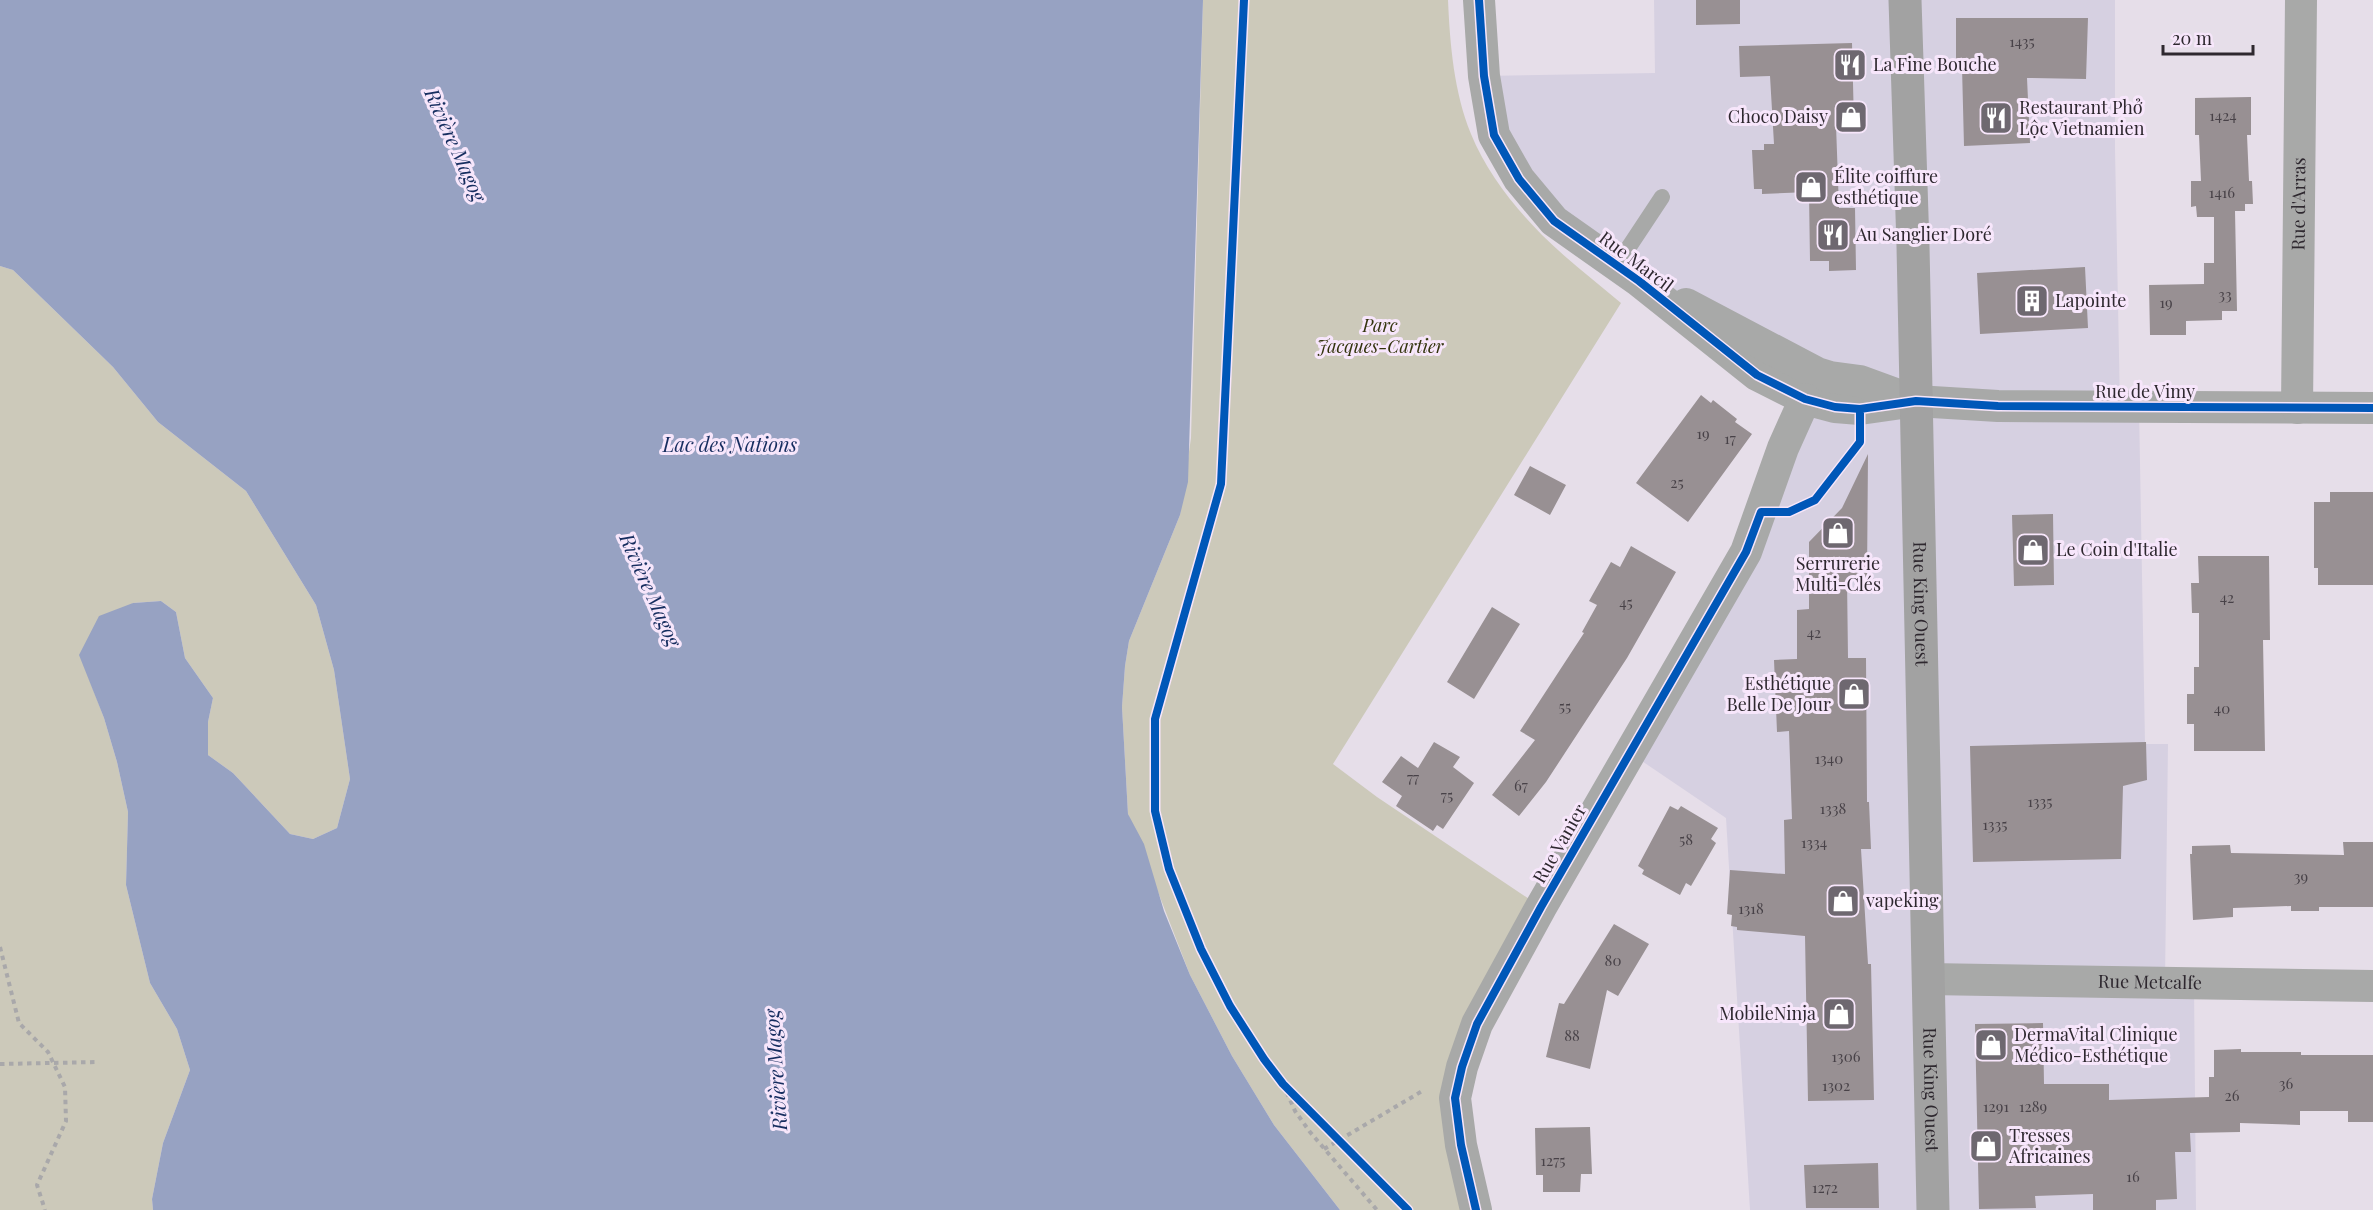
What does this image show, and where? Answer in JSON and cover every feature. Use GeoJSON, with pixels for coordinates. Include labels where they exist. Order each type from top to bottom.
{"type":"FeatureCollection","features":[{"type":"Feature","properties":{"kind":"main road","name":"Rue King Ouest"},"geometry":{"type":"LineString","coordinates":[[1905,0],[1933,1210]]}},
{"type":"Feature","properties":{"kind":"street","name":"Rue Marcil"},"geometry":{"type":"LineString","coordinates":[[1479,0],[1484,76],[1494,135],[1519,179],[1554,221],[1628,273],[1756,375],[1805,399],[1835,407],[1860,409],[1916,401]]}},
{"type":"Feature","properties":{"kind":"street","name":"Rue d'Arras"},"geometry":{"type":"LineString","coordinates":[[2297,408],[2301,0]]}},
{"type":"Feature","properties":{"kind":"street","name":"Rue Marcil"},"geometry":{"type":"LineString","coordinates":[[1628,273],[1817,373],[1860,381],[1916,401]]}},
{"type":"Feature","properties":{"kind":"street","name":"Rue Vanier"},"geometry":{"type":"LineString","coordinates":[[1476,1210],[1461,1145],[1455,1098],[1462,1067],[1477,1024],[1540,907],[1746,552],[1783,448],[1805,399]]}},
{"type":"Feature","properties":{"kind":"street","name":"Rue de Vimy"},"geometry":{"type":"LineString","coordinates":[[1916,401],[1998,406],[2373,408]]}},
{"type":"Feature","properties":{"kind":"street","name":"Rue Metcalfe"},"geometry":{"type":"LineString","coordinates":[[1928,979],[2373,986]]}},
{"type":"Feature","properties":{"kind":"lane"},"geometry":{"type":"LineString","coordinates":[[1628,273],[1662,197]]}},
{"type":"Feature","properties":{"kind":"path"},"geometry":{"type":"LineString","coordinates":[[0,947],[19,1023],[48,1052],[65,1087],[66,1121],[37,1185],[45,1210]]}},
{"type":"Feature","properties":{"kind":"path"},"geometry":{"type":"LineString","coordinates":[[0,1064],[99,1062]]}},
{"type":"Feature","properties":{"kind":"path"},"geometry":{"type":"LineString","coordinates":[[1324,1149],[1462,1067]]}},
{"type":"Feature","properties":{"kind":"path"},"geometry":{"type":"LineString","coordinates":[[1277,1076],[1300,1101]]}},
{"type":"Feature","properties":{"kind":"path"},"geometry":{"type":"LineString","coordinates":[[1283,1084],[1295,1111],[1324,1149],[1377,1210]]}},
{"type":"Feature","properties":{"kind":"path"},"geometry":{"type":"LineString","coordinates":[[1332,1133],[1347,1148]]}},
{"type":"Feature","properties":{"kind":"shaded area"},"geometry":{"type":"Polygon","coordinates":[[[1654,0],[2115,0],[2115,149],[2120,407],[2139,407],[2145,744],[2168,744],[2165,982],[2194,983],[2196,1210],[1750,1210],[1726,818],[1630,753],[1805,399],[1519,179],[1484,76],[1655,73],[1654,0]]]}},
{"type":"Feature","properties":{"kind":"green space","name":"Parc Jacques-Cartier"},"geometry":{"type":"Polygon","coordinates":[[[1203,0],[1448,0],[1457,85],[1465,118],[1484,161],[1521,213],[1542,235],[1621,303],[1333,764],[1377,797],[1541,907],[1462,1067],[1476,1210],[1340,1210],[1274,1125],[1232,1056],[1190,975],[1128,814],[1122,707],[1129,641],[1180,515],[1191,438],[1203,0]]]}},
{"type":"Feature","properties":{"kind":"green space"},"geometry":{"type":"Polygon","coordinates":[[[0,266],[13,270],[113,367],[158,422],[246,491],[316,605],[334,670],[350,779],[337,828],[313,839],[290,834],[233,773],[208,755],[208,722],[213,698],[185,658],[176,612],[161,601],[133,603],[80,655],[104,718],[128,812],[126,885],[150,983],[177,1029],[190,1070],[163,1143],[152,1199],[153,1210],[0,1210],[0,266]]]}},
{"type":"Feature","properties":{"kind":"water","name":"Lac des Nations"},"geometry":{"type":"Polygon","coordinates":[[[0,0],[1203,0],[1188,482],[1180,515],[1129,641],[1122,707],[1128,814],[1144,844],[1164,911],[1190,975],[1232,1056],[1274,1125],[1340,1210],[153,1210],[152,1199],[163,1143],[190,1070],[177,1029],[150,983],[126,885],[128,812],[104,718],[79,655],[99,616],[133,603],[161,601],[176,612],[185,658],[213,698],[208,722],[208,755],[233,773],[290,834],[313,839],[337,828],[350,779],[334,670],[316,605],[246,491],[158,422],[113,367],[13,270],[0,266],[0,0]]]}},
{"type":"Feature","properties":{"kind":"building"},"geometry":{"type":"Polygon","coordinates":[[[1696,0],[1740,0],[1740,24],[1696,25],[1696,0]]]}},
{"type":"Feature","properties":{"kind":"building"},"geometry":{"type":"Polygon","coordinates":[[[1956,18],[2088,18],[2086,79],[2027,78],[2030,143],[1964,146],[1962,67],[1956,67],[1956,18]]]}},
{"type":"Feature","properties":{"kind":"building"},"geometry":{"type":"Polygon","coordinates":[[[1852,43],[1854,124],[1836,125],[1839,208],[1855,208],[1856,270],[1829,271],[1829,261],[1810,261],[1809,192],[1762,194],[1762,189],[1754,189],[1752,150],[1764,150],[1764,144],[1774,144],[1770,76],[1740,77],[1739,46],[1852,43]]]}},
{"type":"Feature","properties":{"kind":"building"},"geometry":{"type":"Polygon","coordinates":[[[2251,97],[2251,135],[2247,135],[2249,181],[2252,181],[2253,204],[2245,204],[2245,211],[2235,211],[2237,311],[2222,311],[2222,320],[2186,321],[2186,335],[2150,335],[2149,285],[2204,284],[2204,263],[2214,263],[2214,217],[2197,217],[2196,206],[2191,207],[2191,181],[2201,181],[2199,135],[2195,135],[2195,98],[2251,97]]]}},
{"type":"Feature","properties":{"kind":"building","name":"Lapointe"},"geometry":{"type":"Polygon","coordinates":[[[2085,267],[2088,328],[1980,334],[1977,273],[2085,267]]]}},
{"type":"Feature","properties":{"kind":"building"},"geometry":{"type":"Polygon","coordinates":[[[1701,395],[1711,403],[1713,400],[1737,419],[1735,422],[1752,434],[1688,522],[1636,483],[1701,395]]]}},
{"type":"Feature","properties":{"kind":"building"},"geometry":{"type":"Polygon","coordinates":[[[1868,454],[1867,579],[1847,579],[1848,658],[1866,658],[1867,802],[1869,802],[1871,849],[1861,849],[1868,964],[1871,964],[1874,1100],[1808,1101],[1805,936],[1737,930],[1737,927],[1731,926],[1732,915],[1727,914],[1730,870],[1785,874],[1784,820],[1792,819],[1789,731],[1777,732],[1774,660],[1797,659],[1797,610],[1809,609],[1809,542],[1842,508],[1868,454]]]}},
{"type":"Feature","properties":{"kind":"building"},"geometry":{"type":"Polygon","coordinates":[[[1530,466],[1566,485],[1550,515],[1514,495],[1530,466]]]}},
{"type":"Feature","properties":{"kind":"building"},"geometry":{"type":"Polygon","coordinates":[[[2330,492],[2373,492],[2373,585],[2318,585],[2318,568],[2314,568],[2314,502],[2330,502],[2330,492]]]}},
{"type":"Feature","properties":{"kind":"building","name":"Le Coin d'Italie"},"geometry":{"type":"Polygon","coordinates":[[[2053,514],[2054,585],[2014,586],[2012,515],[2053,514]]]}},
{"type":"Feature","properties":{"kind":"building"},"geometry":{"type":"Polygon","coordinates":[[[1631,546],[1676,572],[1627,658],[1546,782],[1519,816],[1492,795],[1535,740],[1520,731],[1584,633],[1582,632],[1597,605],[1589,601],[1611,562],[1620,567],[1631,546]]]}},
{"type":"Feature","properties":{"kind":"building"},"geometry":{"type":"Polygon","coordinates":[[[2198,556],[2269,556],[2270,640],[2263,640],[2265,751],[2194,751],[2194,724],[2187,724],[2187,694],[2194,694],[2194,667],[2199,667],[2199,613],[2192,613],[2191,583],[2199,583],[2198,556]]]}},
{"type":"Feature","properties":{"kind":"building"},"geometry":{"type":"Polygon","coordinates":[[[1492,607],[1520,624],[1474,699],[1447,682],[1492,607]]]}},
{"type":"Feature","properties":{"kind":"building"},"geometry":{"type":"Polygon","coordinates":[[[1434,742],[1460,757],[1453,767],[1474,783],[1443,829],[1437,825],[1433,831],[1396,806],[1402,796],[1382,782],[1401,756],[1418,768],[1434,742]]]}},
{"type":"Feature","properties":{"kind":"building"},"geometry":{"type":"Polygon","coordinates":[[[2146,742],[2147,780],[2123,786],[2121,859],[1973,862],[1970,746],[2146,742]]]}},
{"type":"Feature","properties":{"kind":"building"},"geometry":{"type":"Polygon","coordinates":[[[1670,806],[1678,810],[1681,806],[1718,828],[1711,839],[1716,843],[1691,886],[1686,883],[1680,895],[1642,874],[1644,870],[1638,866],[1670,806]]]}},
{"type":"Feature","properties":{"kind":"building"},"geometry":{"type":"Polygon","coordinates":[[[2343,842],[2373,842],[2373,907],[2319,907],[2319,911],[2291,911],[2291,906],[2233,908],[2233,917],[2193,920],[2190,854],[2192,854],[2192,846],[2230,845],[2231,853],[2344,855],[2343,842]]]}},
{"type":"Feature","properties":{"kind":"building"},"geometry":{"type":"Polygon","coordinates":[[[1614,924],[1649,944],[1618,996],[1607,990],[1590,1069],[1546,1057],[1559,1003],[1564,1004],[1614,924]]]}},
{"type":"Feature","properties":{"kind":"building"},"geometry":{"type":"Polygon","coordinates":[[[2043,1023],[2044,1084],[2109,1084],[2109,1100],[2209,1097],[2209,1077],[2214,1077],[2214,1050],[2301,1052],[2301,1055],[2373,1055],[2373,1122],[2348,1122],[2348,1111],[2300,1111],[2300,1125],[2240,1123],[2240,1132],[2190,1133],[2191,1152],[2175,1152],[2177,1199],[2156,1200],[2156,1210],[2093,1210],[2093,1194],[2035,1196],[2036,1208],[1979,1209],[1975,1024],[2043,1023]]]}},
{"type":"Feature","properties":{"kind":"building"},"geometry":{"type":"Polygon","coordinates":[[[1590,1127],[1592,1174],[1581,1174],[1580,1192],[1543,1192],[1543,1175],[1536,1175],[1535,1128],[1590,1127]]]}},
{"type":"Feature","properties":{"kind":"building"},"geometry":{"type":"Polygon","coordinates":[[[1878,1163],[1879,1208],[1806,1208],[1804,1165],[1878,1163]]]}},
{"type":"Feature","properties":{"kind":"cycle path"},"geometry":{"type":"LineString","coordinates":[[1244,0],[1221,484],[1155,719],[1155,811],[1169,869],[1201,949],[1230,1006],[1283,1084],[1408,1210]]}},
{"type":"Feature","properties":{"kind":"cycle path"},"geometry":{"type":"LineString","coordinates":[[1479,0],[1484,76],[1494,135],[1519,179],[1554,221],[1639,281],[1757,375],[1805,399],[1835,407],[1860,409],[1916,401],[1998,406],[2373,408]]}},
{"type":"Feature","properties":{"kind":"cycle path"},"geometry":{"type":"LineString","coordinates":[[1476,1210],[1461,1145],[1455,1098],[1462,1067],[1477,1024],[1541,907],[1746,552],[1761,512],[1789,512],[1815,500],[1860,442],[1860,409]]}},
{"type":"Feature","properties":{"kind":"place","name":"La Fine Bouche"},"geometry":{"type":"Point","coordinates":[1850,65]}},
{"type":"Feature","properties":{"kind":"place","name":"Choco Daisy"},"geometry":{"type":"Point","coordinates":[1851,117]}},
{"type":"Feature","properties":{"kind":"place","name":"Restaurant Phở Lộc Vietnamien"},"geometry":{"type":"Point","coordinates":[1996,118]}},
{"type":"Feature","properties":{"kind":"place","name":"Élite coiffure esthétique"},"geometry":{"type":"Point","coordinates":[1811,187]}},
{"type":"Feature","properties":{"kind":"place","name":"Au Sanglier Doré"},"geometry":{"type":"Point","coordinates":[1833,235]}},
{"type":"Feature","properties":{"kind":"place","name":"Lapointe"},"geometry":{"type":"Point","coordinates":[2032,301]}},
{"type":"Feature","properties":{"kind":"place","name":"Serrurerie Multi-Clés"},"geometry":{"type":"Point","coordinates":[1838,533]}},
{"type":"Feature","properties":{"kind":"place","name":"Le Coin d'Italie"},"geometry":{"type":"Point","coordinates":[2033,550]}},
{"type":"Feature","properties":{"kind":"place","name":"Esthétique Belle De Jour"},"geometry":{"type":"Point","coordinates":[1854,694]}},
{"type":"Feature","properties":{"kind":"place","name":"vapeking"},"geometry":{"type":"Point","coordinates":[1843,901]}},
{"type":"Feature","properties":{"kind":"place","name":"MobileNinja"},"geometry":{"type":"Point","coordinates":[1839,1014]}},
{"type":"Feature","properties":{"kind":"place","name":"DermaVital Clinique Médico-Esthétique"},"geometry":{"type":"Point","coordinates":[1991,1045]}},
{"type":"Feature","properties":{"kind":"place","name":"Tresses Africaines"},"geometry":{"type":"Point","coordinates":[1986,1146]}},
{"type":"Feature","properties":{"kind":"water label","name":"Rivière Magog"},"geometry":{"type":"Point","coordinates":[455,145]}},
{"type":"Feature","properties":{"kind":"water label","name":"Rivière Magog"},"geometry":{"type":"Point","coordinates":[650,590]}},
{"type":"Feature","properties":{"kind":"water label","name":"Rivière Magog"},"geometry":{"type":"Point","coordinates":[776,1070]}}]}
